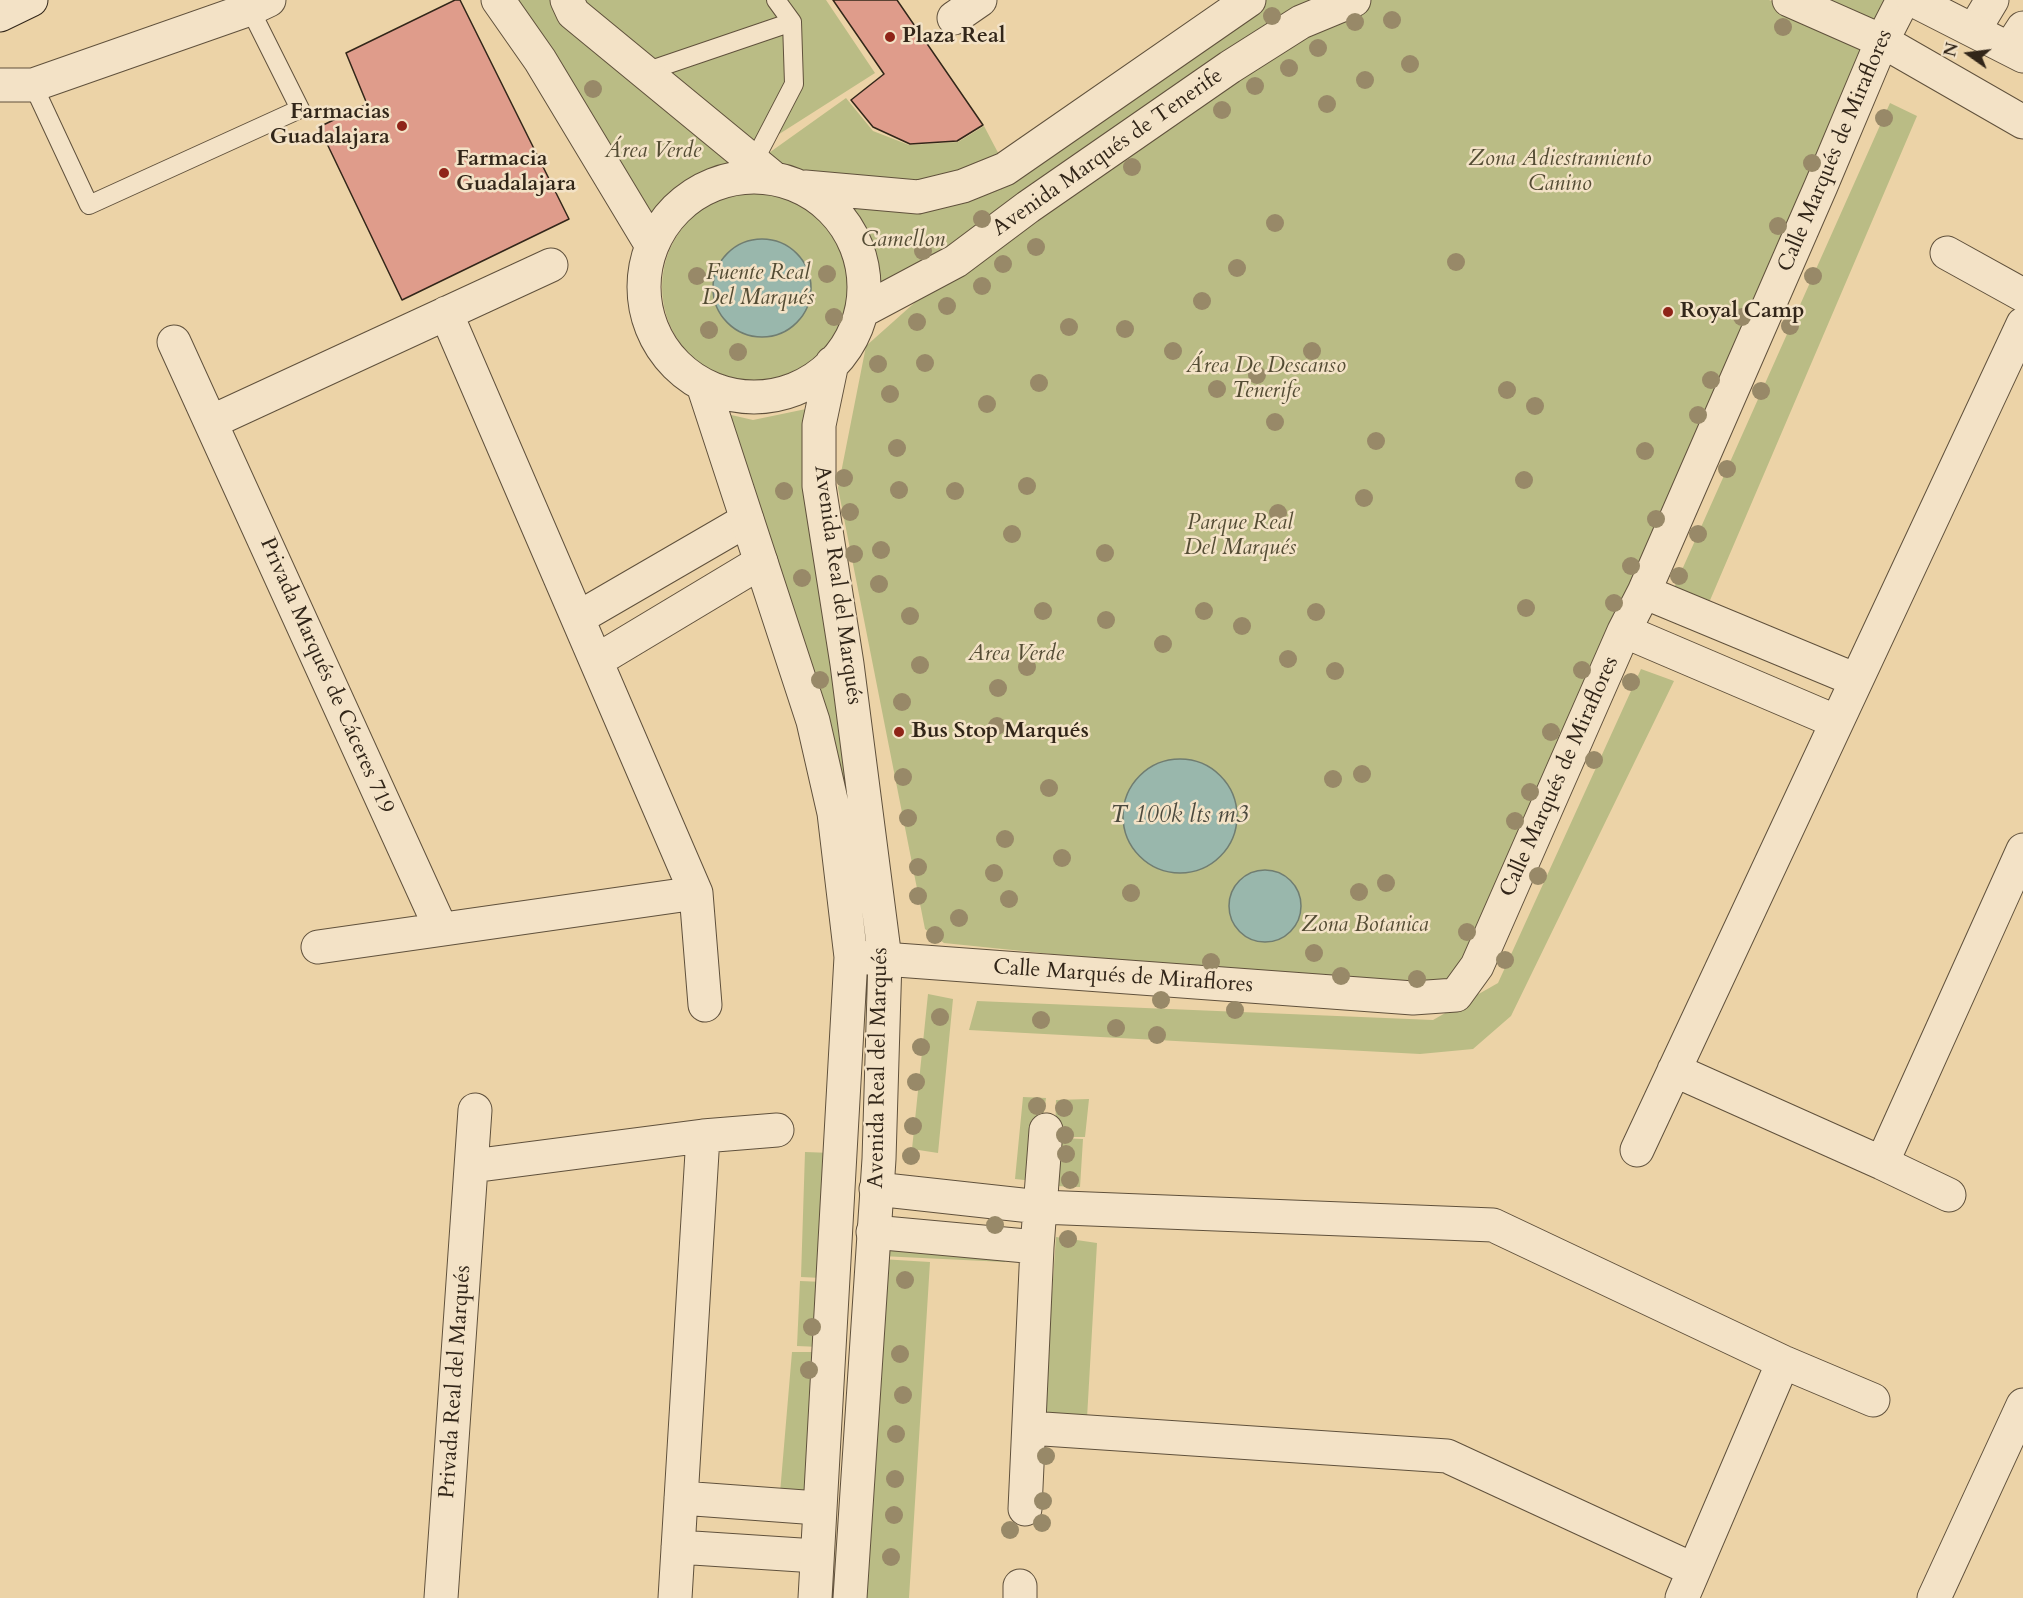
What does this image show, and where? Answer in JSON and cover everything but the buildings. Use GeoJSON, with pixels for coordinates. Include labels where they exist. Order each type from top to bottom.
{"type":"FeatureCollection","features":[{"type":"Feature","properties":{"kind":"street"},"geometry":{"type":"LineString","coordinates":[[0,15],[31,0]]}},
{"type":"Feature","properties":{"kind":"street"},"geometry":{"type":"LineString","coordinates":[[498,0],[540,60],[652,246]]}},
{"type":"Feature","properties":{"kind":"street"},"geometry":{"type":"LineString","coordinates":[[567,0],[573,13],[763,168],[805,187],[843,218],[863,262],[864,310],[832,363],[798,390],[764,399],[734,397],[705,388],[663,352],[644,300],[652,246],[671,214],[699,191],[763,168]]}},
{"type":"Feature","properties":{"kind":"street","name":"Avenida Marqués de Tenerife"},"geometry":{"type":"LineString","coordinates":[[864,310],[956,261],[1028,207],[1230,67],[1301,22],[1354,0]]}},
{"type":"Feature","properties":{"kind":"street"},"geometry":{"type":"LineString","coordinates":[[1789,0],[1882,41],[2023,122]]}},
{"type":"Feature","properties":{"kind":"street","name":"Calle Marqués de Miraflores"},"geometry":{"type":"LineString","coordinates":[[851,957],[1401,998],[1456,995],[1477,966],[1624,631],[1644,592],[1882,41],[1903,0]]}},
{"type":"Feature","properties":{"kind":"street"},"geometry":{"type":"LineString","coordinates":[[1912,0],[1974,30],[2019,44]]}},
{"type":"Feature","properties":{"kind":"street"},"geometry":{"type":"LineString","coordinates":[[1974,30],[1992,0]]}},
{"type":"Feature","properties":{"kind":"street","name":"Avenida Marqués de Tenerife"},"geometry":{"type":"LineString","coordinates":[[805,187],[918,197],[963,186],[1005,169],[1240,2]]}},
{"type":"Feature","properties":{"kind":"street"},"geometry":{"type":"LineString","coordinates":[[0,85],[33,85],[260,5]]}},
{"type":"Feature","properties":{"kind":"street"},"geometry":{"type":"LineString","coordinates":[[1947,253],[2023,295]]}},
{"type":"Feature","properties":{"kind":"street"},"geometry":{"type":"LineString","coordinates":[[211,422],[551,265]]}},
{"type":"Feature","properties":{"kind":"street"},"geometry":{"type":"LineString","coordinates":[[446,313],[696,893],[705,1005]]}},
{"type":"Feature","properties":{"kind":"street"},"geometry":{"type":"LineString","coordinates":[[1637,1150],[2023,324]]}},
{"type":"Feature","properties":{"kind":"street","name":"Privada Marqués de Cáceres 719"},"geometry":{"type":"LineString","coordinates":[[174,342],[441,929]]}},
{"type":"Feature","properties":{"kind":"street","name":"Avenida Real del Marqués"},"geometry":{"type":"LineString","coordinates":[[832,363],[819,425],[819,486],[847,664],[885,959],[880,1148],[850,1598]]}},
{"type":"Feature","properties":{"kind":"street","name":"Avenida Real del Marqués"},"geometry":{"type":"LineString","coordinates":[[705,388],[813,721],[834,813],[851,957],[818,1509],[815,1598]]}},
{"type":"Feature","properties":{"kind":"street"},"geometry":{"type":"LineString","coordinates":[[578,618],[747,520]]}},
{"type":"Feature","properties":{"kind":"street"},"geometry":{"type":"LineString","coordinates":[[596,661],[761,561]]}},
{"type":"Feature","properties":{"kind":"street"},"geometry":{"type":"LineString","coordinates":[[1644,592],[1856,680]]}},
{"type":"Feature","properties":{"kind":"street"},"geometry":{"type":"LineString","coordinates":[[1624,631],[1837,722]]}},
{"type":"Feature","properties":{"kind":"street"},"geometry":{"type":"LineString","coordinates":[[1882,1162],[2023,850]]}},
{"type":"Feature","properties":{"kind":"street"},"geometry":{"type":"LineString","coordinates":[[318,947],[696,893]]}},
{"type":"Feature","properties":{"kind":"street"},"geometry":{"type":"LineString","coordinates":[[1674,1070],[1882,1162],[1949,1195]]}},
{"type":"Feature","properties":{"kind":"street","name":"Privada Real del Marqués"},"geometry":{"type":"LineString","coordinates":[[441,1598],[475,1110]]}},
{"type":"Feature","properties":{"kind":"street"},"geometry":{"type":"LineString","coordinates":[[472,1166],[777,1130]]}},
{"type":"Feature","properties":{"kind":"street"},"geometry":{"type":"LineString","coordinates":[[1025,1509],[1037,1247],[1046,1130]]}},
{"type":"Feature","properties":{"kind":"street"},"geometry":{"type":"LineString","coordinates":[[675,1598],[703,1137]]}},
{"type":"Feature","properties":{"kind":"street"},"geometry":{"type":"LineString","coordinates":[[876,1189],[1040,1207],[1493,1225],[1783,1362],[1873,1400]]}},
{"type":"Feature","properties":{"kind":"street"},"geometry":{"type":"LineString","coordinates":[[873,1232],[1037,1247]]}},
{"type":"Feature","properties":{"kind":"street"},"geometry":{"type":"LineString","coordinates":[[1029,1428],[1447,1456],[1688,1584],[1783,1362]]}},
{"type":"Feature","properties":{"kind":"street"},"geometry":{"type":"LineString","coordinates":[[1934,1598],[2023,1405]]}},
{"type":"Feature","properties":{"kind":"street"},"geometry":{"type":"LineString","coordinates":[[681,1498],[818,1509]]}},
{"type":"Feature","properties":{"kind":"street"},"geometry":{"type":"LineString","coordinates":[[678,1547],[816,1556]]}},
{"type":"Feature","properties":{"kind":"lane"},"geometry":{"type":"LineString","coordinates":[[763,168],[794,84],[792,22],[776,0]]}},
{"type":"Feature","properties":{"kind":"lane"},"geometry":{"type":"LineString","coordinates":[[33,85],[89,205],[300,109],[260,5]]}},
{"type":"Feature","properties":{"kind":"lane"},"geometry":{"type":"LineString","coordinates":[[645,72],[792,22]]}},
{"type":"Feature","properties":{"kind":"green space","name":"Área Verde"},"geometry":{"type":"Polygon","coordinates":[[[502,0],[562,0],[736,165],[684,184],[647,228],[502,0]]]}},
{"type":"Feature","properties":{"kind":"green space"},"geometry":{"type":"Polygon","coordinates":[[[570,0],[826,0],[875,73],[751,152],[570,0]]]}},
{"type":"Feature","properties":{"kind":"green space","name":"Camellon"},"geometry":{"type":"Polygon","coordinates":[[[1261,0],[1339,0],[870,300],[871,264],[846,216],[818,195],[915,204],[1261,0]]]}},
{"type":"Feature","properties":{"kind":"green space","name":"Parque Real Del Marqués"},"geometry":{"type":"Polygon","coordinates":[[[1369,0],[1769,0],[1880,43],[1452,995],[944,943],[925,929],[838,488],[866,346],[958,264],[1303,24],[1369,0]]]}},
{"type":"Feature","properties":{"kind":"green space"},"geometry":{"type":"Polygon","coordinates":[[[1801,0],[1891,0],[1875,33],[1801,0]]]}},
{"type":"Feature","properties":{"kind":"green space"},"geometry":{"type":"Polygon","coordinates":[[[846,98],[873,131],[909,145],[958,142],[984,126],[1005,166],[963,183],[805,184],[772,173],[759,160],[846,98]]]}},
{"type":"Feature","properties":{"kind":"green space"},"geometry":{"type":"Polygon","coordinates":[[[1890,103],[1917,116],[1708,605],[1673,590],[1890,103]]]}},
{"type":"Feature","properties":{"kind":"green space","name":"Fuente Real Del Marqués"},"geometry":{"type":"Polygon","coordinates":[[[749,191],[767,191],[795,198],[826,219],[847,250],[854,287],[847,324],[826,355],[795,376],[767,383],[749,383],[713,372],[684,348],[673,332],[666,315],[662,296],[662,278],[673,242],[697,213],[713,202],[730,195],[749,191]]]}},
{"type":"Feature","properties":{"kind":"green space"},"geometry":{"type":"Polygon","coordinates":[[[806,409],[878,946],[854,947],[727,414],[753,420],[806,409]]]}},
{"type":"Feature","properties":{"kind":"green space"},"geometry":{"type":"Polygon","coordinates":[[[1641,669],[1674,681],[1511,1016],[1473,1049],[1420,1054],[969,1030],[977,1001],[1433,1020],[1498,983],[1641,669]]]}},
{"type":"Feature","properties":{"kind":"green space"},"geometry":{"type":"Polygon","coordinates":[[[928,994],[953,999],[938,1153],[912,1149],[928,994]]]}},
{"type":"Feature","properties":{"kind":"green space"},"geometry":{"type":"Polygon","coordinates":[[[1023,1097],[1046,1098],[1034,1181],[1015,1179],[1023,1097]]]}},
{"type":"Feature","properties":{"kind":"green space"},"geometry":{"type":"Polygon","coordinates":[[[1089,1099],[1085,1137],[1055,1137],[1056,1100],[1089,1099]]]}},
{"type":"Feature","properties":{"kind":"green space"},"geometry":{"type":"Polygon","coordinates":[[[1058,1138],[1083,1139],[1080,1187],[1055,1186],[1058,1138]]]}},
{"type":"Feature","properties":{"kind":"green space"},"geometry":{"type":"Polygon","coordinates":[[[805,1152],[832,1153],[822,1278],[801,1277],[805,1152]]]}},
{"type":"Feature","properties":{"kind":"green space"},"geometry":{"type":"Polygon","coordinates":[[[1056,1237],[1097,1243],[1087,1418],[1043,1419],[1056,1237]]]}},
{"type":"Feature","properties":{"kind":"green space"},"geometry":{"type":"Polygon","coordinates":[[[882,1245],[1005,1251],[1005,1262],[881,1256],[882,1245]]]}},
{"type":"Feature","properties":{"kind":"green space"},"geometry":{"type":"Polygon","coordinates":[[[881,1259],[930,1262],[909,1598],[861,1598],[881,1259]]]}},
{"type":"Feature","properties":{"kind":"green space"},"geometry":{"type":"Polygon","coordinates":[[[800,1281],[824,1282],[820,1347],[797,1346],[800,1281]]]}},
{"type":"Feature","properties":{"kind":"green space"},"geometry":{"type":"Polygon","coordinates":[[[792,1352],[818,1352],[808,1495],[780,1493],[792,1352]]]}},
{"type":"Feature","properties":{"kind":"water"},"geometry":{"type":"Polygon","coordinates":[[[762,239],[781,243],[797,253],[807,269],[811,288],[807,307],[797,323],[781,333],[762,337],[743,333],[727,323],[717,307],[713,288],[717,269],[727,253],[743,243],[762,239]]]}},
{"type":"Feature","properties":{"kind":"water","name":"T 100k lts m3"},"geometry":{"type":"Polygon","coordinates":[[[1180,759],[1202,763],[1221,775],[1233,794],[1237,816],[1233,838],[1221,857],[1202,869],[1180,873],[1158,869],[1139,857],[1127,838],[1123,816],[1127,794],[1139,775],[1158,763],[1180,759]]]}},
{"type":"Feature","properties":{"kind":"water"},"geometry":{"type":"Polygon","coordinates":[[[1265,870],[1285,876],[1295,886],[1301,906],[1295,926],[1285,936],[1265,942],[1245,936],[1235,926],[1229,906],[1235,886],[1245,876],[1265,870]]]}},
{"type":"Feature","properties":{"kind":"place","name":"Plaza Real"},"geometry":{"type":"Point","coordinates":[890,37]}},
{"type":"Feature","properties":{"kind":"place","name":"Farmacias Guadalajara"},"geometry":{"type":"Point","coordinates":[402,126]}},
{"type":"Feature","properties":{"kind":"place","name":"Farmacia Guadalajara"},"geometry":{"type":"Point","coordinates":[444,173]}},
{"type":"Feature","properties":{"kind":"place","name":"Royal Camp"},"geometry":{"type":"Point","coordinates":[1668,312]}},
{"type":"Feature","properties":{"kind":"place","name":"Bus Stop Marqués"},"geometry":{"type":"Point","coordinates":[899,732]}},
{"type":"Feature","properties":{"kind":"park label","name":"Zona Adiestramiento Canino"},"geometry":{"type":"Point","coordinates":[1560,172]}},
{"type":"Feature","properties":{"kind":"park label","name":"Área De Descanso Tenerife"},"geometry":{"type":"Point","coordinates":[1266,380]}},
{"type":"Feature","properties":{"kind":"park label","name":"Area Verde"},"geometry":{"type":"Point","coordinates":[1016,655]}},
{"type":"Feature","properties":{"kind":"park label","name":"Zona Botanica"},"geometry":{"type":"Point","coordinates":[1365,926]}}]}
